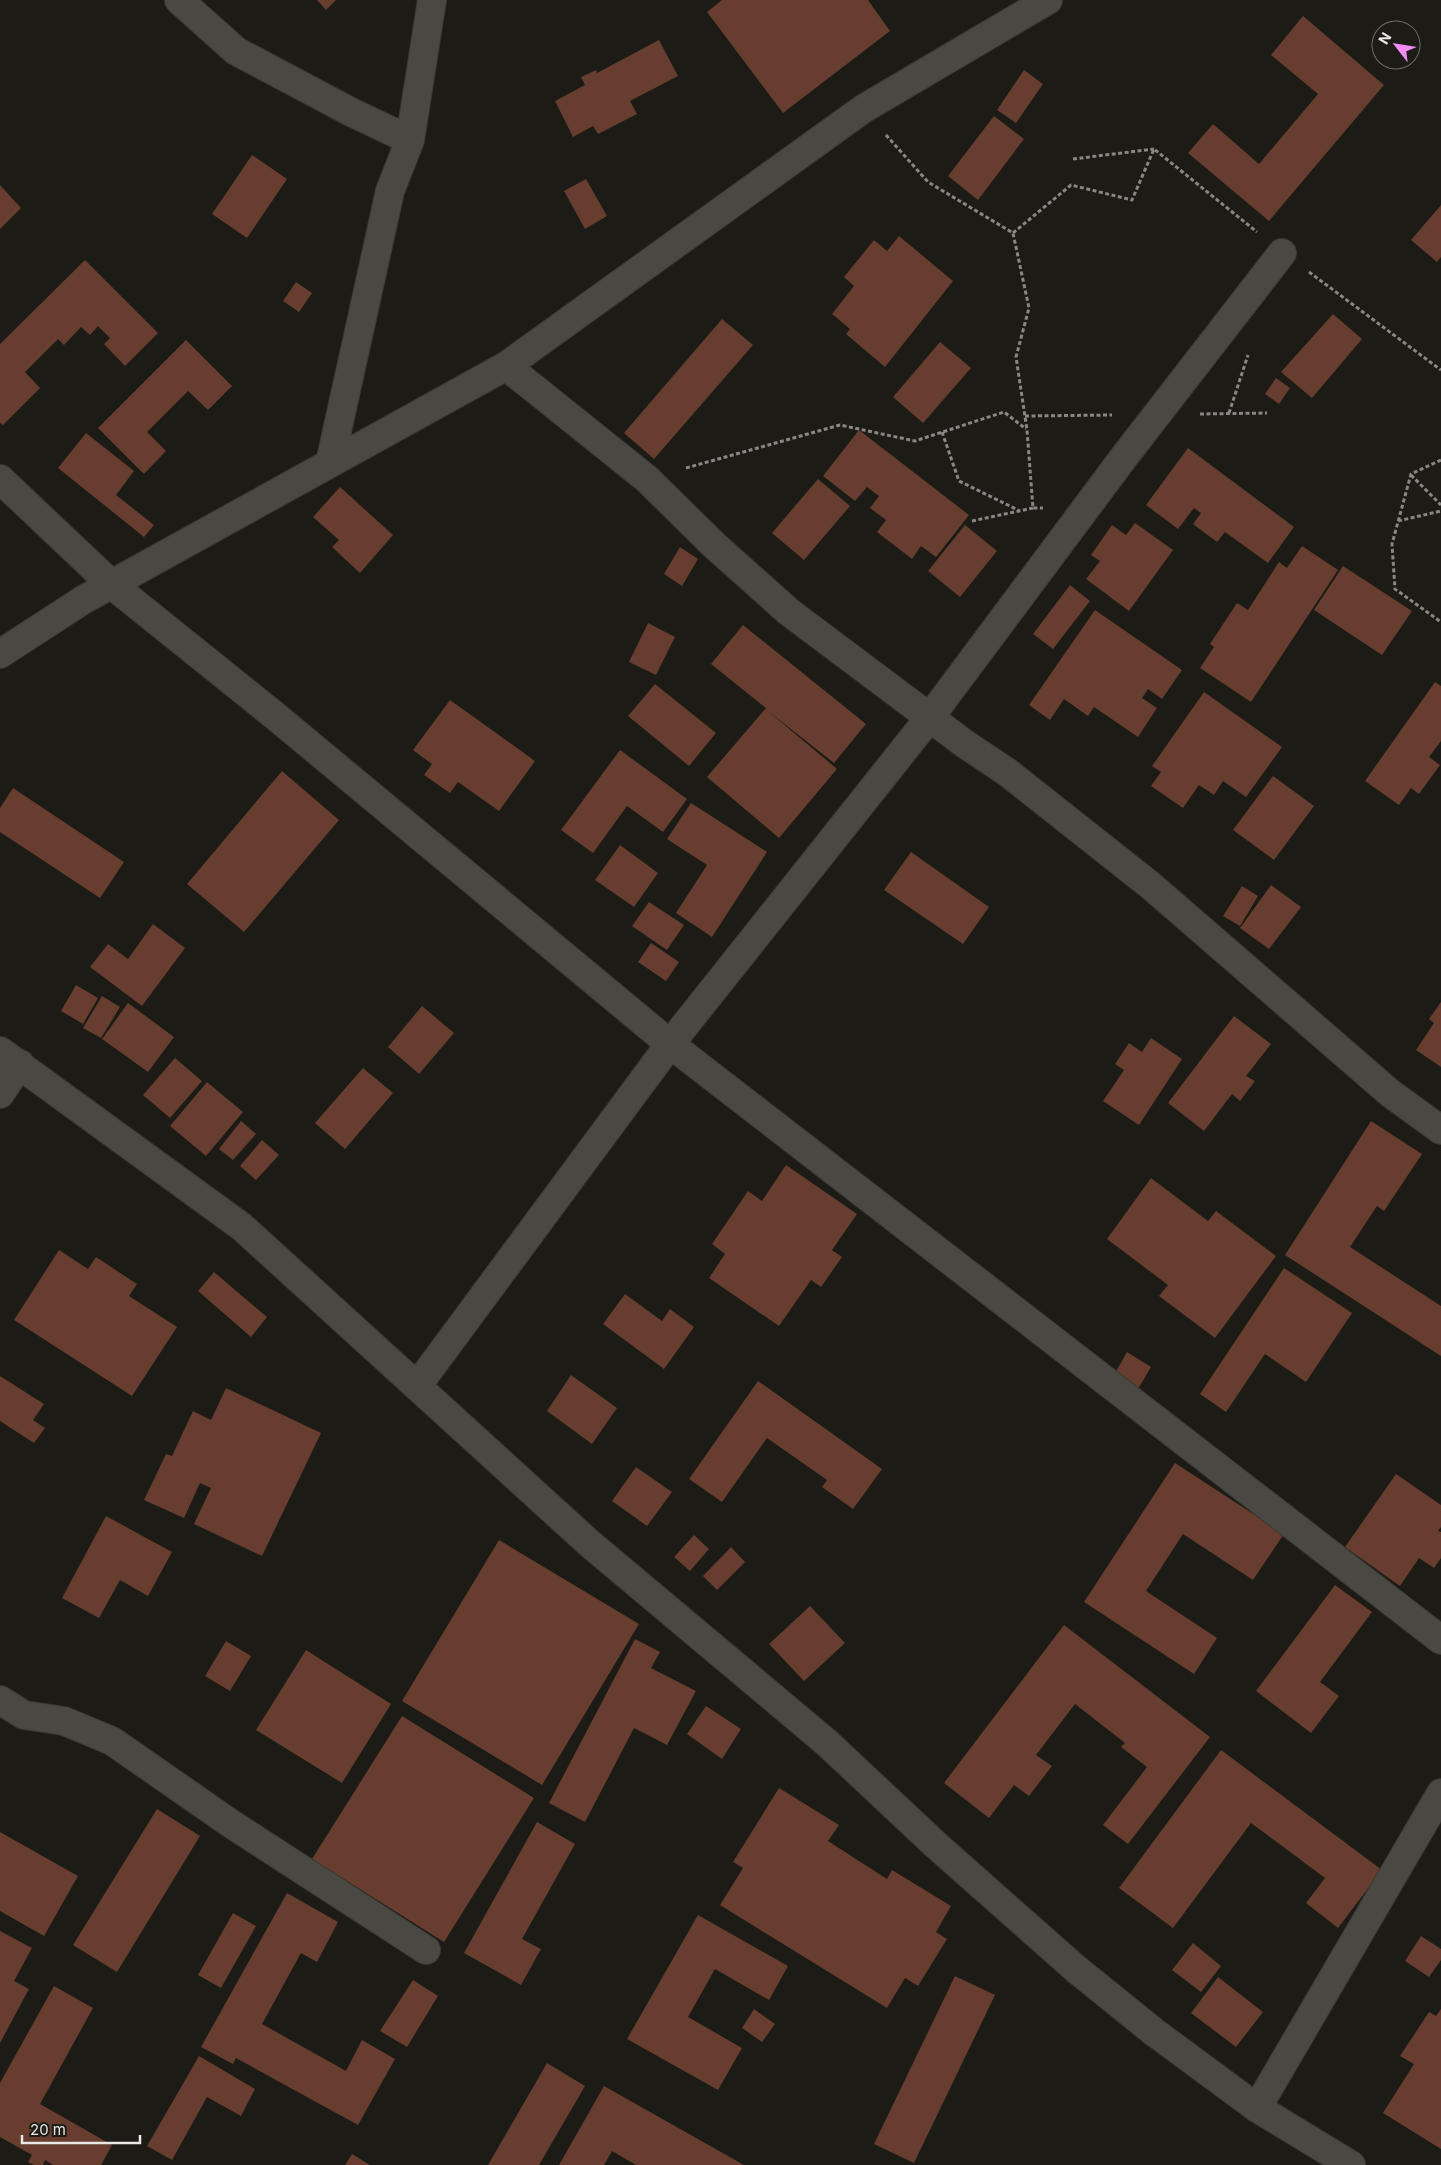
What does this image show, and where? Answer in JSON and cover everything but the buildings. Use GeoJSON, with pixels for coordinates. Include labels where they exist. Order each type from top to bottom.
{"type":"FeatureCollection","features":[{"type":"Feature","properties":{"kind":"street"},"geometry":{"type":"LineString","coordinates":[[179,0],[236,51],[351,112],[410,140]]}},
{"type":"Feature","properties":{"kind":"street"},"geometry":{"type":"LineString","coordinates":[[330,463],[390,191],[410,140],[432,0]]}},
{"type":"Feature","properties":{"kind":"street"},"geometry":{"type":"LineString","coordinates":[[1,656],[83,600],[506,366],[862,108],[1048,0]]}},
{"type":"Feature","properties":{"kind":"street"},"geometry":{"type":"LineString","coordinates":[[417,1386],[670,1044],[930,717],[1282,252]]}},
{"type":"Feature","properties":{"kind":"street"},"geometry":{"type":"LineString","coordinates":[[506,366],[647,479],[714,544],[789,612],[965,744],[1007,772],[1150,885],[1390,1093],[1441,1130]]}},
{"type":"Feature","properties":{"kind":"street"},"geometry":{"type":"LineString","coordinates":[[0,479],[111,584],[274,715],[670,1044],[1441,1640]]}},
{"type":"Feature","properties":{"kind":"street"},"geometry":{"type":"LineString","coordinates":[[0,1094],[10,1058],[242,1227],[589,1543],[826,1742],[937,1846],[1076,1969],[1154,2032],[1257,2108],[1351,2165]]}},
{"type":"Feature","properties":{"kind":"street"},"geometry":{"type":"LineString","coordinates":[[0,1700],[24,1715],[64,1721],[112,1741],[230,1823],[426,1950]]}},
{"type":"Feature","properties":{"kind":"street"},"geometry":{"type":"LineString","coordinates":[[1257,2108],[1441,1794]]}},
{"type":"Feature","properties":{"kind":"path"},"geometry":{"type":"LineString","coordinates":[[862,108],[928,182],[1013,233],[1029,308],[1016,357],[1027,430],[1034,508]]}},
{"type":"Feature","properties":{"kind":"path"},"geometry":{"type":"LineString","coordinates":[[1013,233],[1072,185],[1132,200],[1154,149]]}},
{"type":"Feature","properties":{"kind":"path"},"geometry":{"type":"LineString","coordinates":[[1073,159],[1154,149],[1282,252],[1441,370]]}},
{"type":"Feature","properties":{"kind":"path"},"geometry":{"type":"LineString","coordinates":[[647,479],[840,425],[915,441],[1004,412],[1027,430]]}},
{"type":"Feature","properties":{"kind":"path"},"geometry":{"type":"LineString","coordinates":[[1025,416],[1267,413]]}},
{"type":"Feature","properties":{"kind":"path"},"geometry":{"type":"LineString","coordinates":[[942,432],[959,481],[1020,511]]}},
{"type":"Feature","properties":{"kind":"path"},"geometry":{"type":"LineString","coordinates":[[1441,460],[1411,474],[1392,544],[1395,589],[1441,622]]}},
{"type":"Feature","properties":{"kind":"path"},"geometry":{"type":"LineString","coordinates":[[1411,474],[1441,505]]}},
{"type":"Feature","properties":{"kind":"path"},"geometry":{"type":"LineString","coordinates":[[972,521],[1034,508],[1088,506]]}},
{"type":"Feature","properties":{"kind":"path"},"geometry":{"type":"LineString","coordinates":[[1398,521],[1441,511]]}}]}
